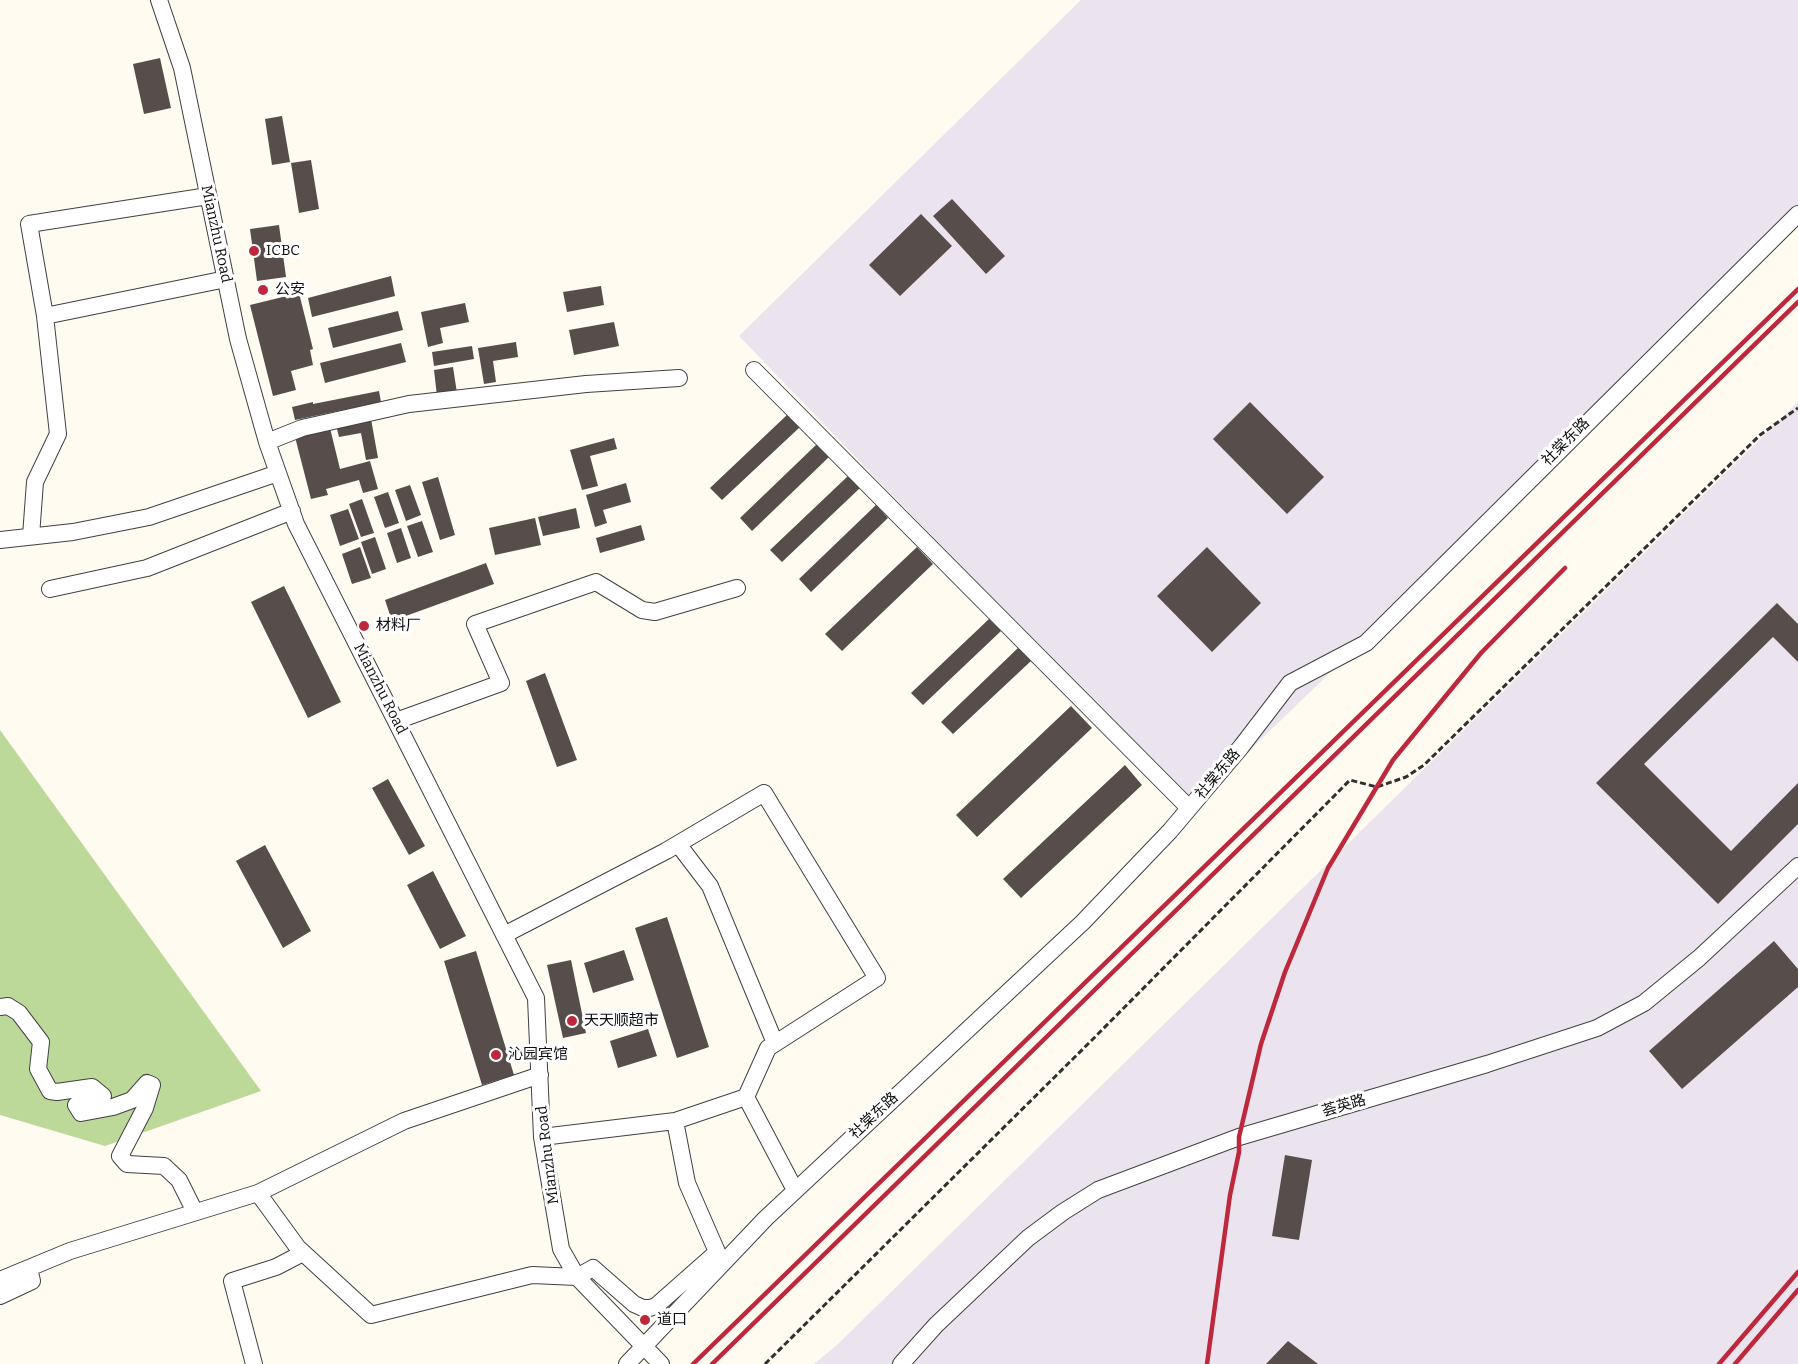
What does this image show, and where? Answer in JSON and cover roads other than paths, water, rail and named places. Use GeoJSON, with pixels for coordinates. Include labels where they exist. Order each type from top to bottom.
{"type":"FeatureCollection","features":[{"type":"Feature","properties":{"kind":"street","name":"Mianzhu Road"},"geometry":{"type":"LineString","coordinates":[[159,0],[182,68],[238,339],[267,442],[296,524],[536,998],[542,1137],[561,1250],[577,1277],[661,1364]]}},
{"type":"Feature","properties":{"kind":"street"},"geometry":{"type":"LineString","coordinates":[[31,536],[35,482],[58,434],[45,316],[28,224],[208,196]]}},
{"type":"Feature","properties":{"kind":"street","name":"社棠东路"},"geometry":{"type":"LineString","coordinates":[[627,1364],[719,1258],[1083,922],[1190,808],[1290,683],[1366,643],[1798,214]]}},
{"type":"Feature","properties":{"kind":"street"},"geometry":{"type":"LineString","coordinates":[[45,316],[226,279]]}},
{"type":"Feature","properties":{"kind":"street"},"geometry":{"type":"LineString","coordinates":[[754,370],[1190,808]]}},
{"type":"Feature","properties":{"kind":"street"},"geometry":{"type":"LineString","coordinates":[[267,442],[302,428],[409,404],[586,384],[679,378]]}},
{"type":"Feature","properties":{"kind":"street"},"geometry":{"type":"LineString","coordinates":[[0,540],[73,532],[149,517],[278,474]]}},
{"type":"Feature","properties":{"kind":"street"},"geometry":{"type":"LineString","coordinates":[[50,588],[147,568],[292,512]]}},
{"type":"Feature","properties":{"kind":"street"},"geometry":{"type":"LineString","coordinates":[[396,721],[501,683],[476,624],[596,582],[642,610],[656,612],[737,588]]}},
{"type":"Feature","properties":{"kind":"street"},"geometry":{"type":"LineString","coordinates":[[504,935],[678,844],[764,793],[878,978],[768,1048],[746,1097],[675,1120],[542,1137]]}},
{"type":"Feature","properties":{"kind":"street"},"geometry":{"type":"LineString","coordinates":[[678,844],[710,886],[775,1044]]}},
{"type":"Feature","properties":{"kind":"street","name":"荟英路"},"geometry":{"type":"LineString","coordinates":[[901,1364],[936,1326],[1028,1238],[1098,1190],[1239,1137],[1487,1064],[1597,1028],[1644,1003],[1681,973],[1798,866]]}},
{"type":"Feature","properties":{"kind":"street"},"geometry":{"type":"LineString","coordinates":[[0,1007],[8,1006],[19,1013],[41,1042],[38,1069],[50,1091],[92,1087],[103,1096],[76,1105],[81,1113],[114,1107],[132,1100],[147,1083],[152,1085],[146,1108],[120,1156],[127,1164],[164,1166],[178,1180],[195,1212]]}},
{"type":"Feature","properties":{"kind":"street"},"geometry":{"type":"LineString","coordinates":[[0,1280],[70,1251],[258,1193],[404,1121],[540,1075]]}},
{"type":"Feature","properties":{"kind":"street"},"geometry":{"type":"LineString","coordinates":[[746,1097],[795,1190]]}},
{"type":"Feature","properties":{"kind":"street"},"geometry":{"type":"LineString","coordinates":[[258,1193],[298,1248],[371,1315],[532,1275],[577,1277],[593,1268],[634,1304],[650,1308],[656,1306],[719,1258],[687,1183],[675,1120]]}},
{"type":"Feature","properties":{"kind":"street"},"geometry":{"type":"LineString","coordinates":[[254,1364],[232,1281],[276,1267],[303,1253]]}},
{"type":"Feature","properties":{"kind":"street"},"geometry":{"type":"LineString","coordinates":[[0,1296],[32,1281],[29,1268]]}},
{"type":"Feature","properties":{"kind":"railway"},"geometry":{"type":"LineString","coordinates":[[693,1364],[1798,289]]}},
{"type":"Feature","properties":{"kind":"railway"},"geometry":{"type":"LineString","coordinates":[[712,1364],[1798,302]]}},
{"type":"Feature","properties":{"kind":"railway"},"geometry":{"type":"LineString","coordinates":[[1207,1364],[1230,1195],[1239,1152],[1239,1137],[1261,1044],[1285,972],[1328,868],[1393,760],[1481,653],[1565,568]]}},
{"type":"Feature","properties":{"kind":"railway"},"geometry":{"type":"LineString","coordinates":[[1719,1364],[1798,1272]]}},
{"type":"Feature","properties":{"kind":"railway"},"geometry":{"type":"LineString","coordinates":[[1735,1364],[1798,1290]]}},
{"type":"Feature","properties":{"kind":"place","name":"ICBC"},"geometry":{"type":"Point","coordinates":[254,251]}},
{"type":"Feature","properties":{"kind":"place","name":"公安"},"geometry":{"type":"Point","coordinates":[263,290]}},
{"type":"Feature","properties":{"kind":"place","name":"材料厂"},"geometry":{"type":"Point","coordinates":[364,626]}},
{"type":"Feature","properties":{"kind":"place","name":"天天顺超市"},"geometry":{"type":"Point","coordinates":[572,1021]}},
{"type":"Feature","properties":{"kind":"place","name":"沁园宾馆"},"geometry":{"type":"Point","coordinates":[496,1055]}},
{"type":"Feature","properties":{"kind":"place","name":"道口"},"geometry":{"type":"Point","coordinates":[645,1320]}}]}
